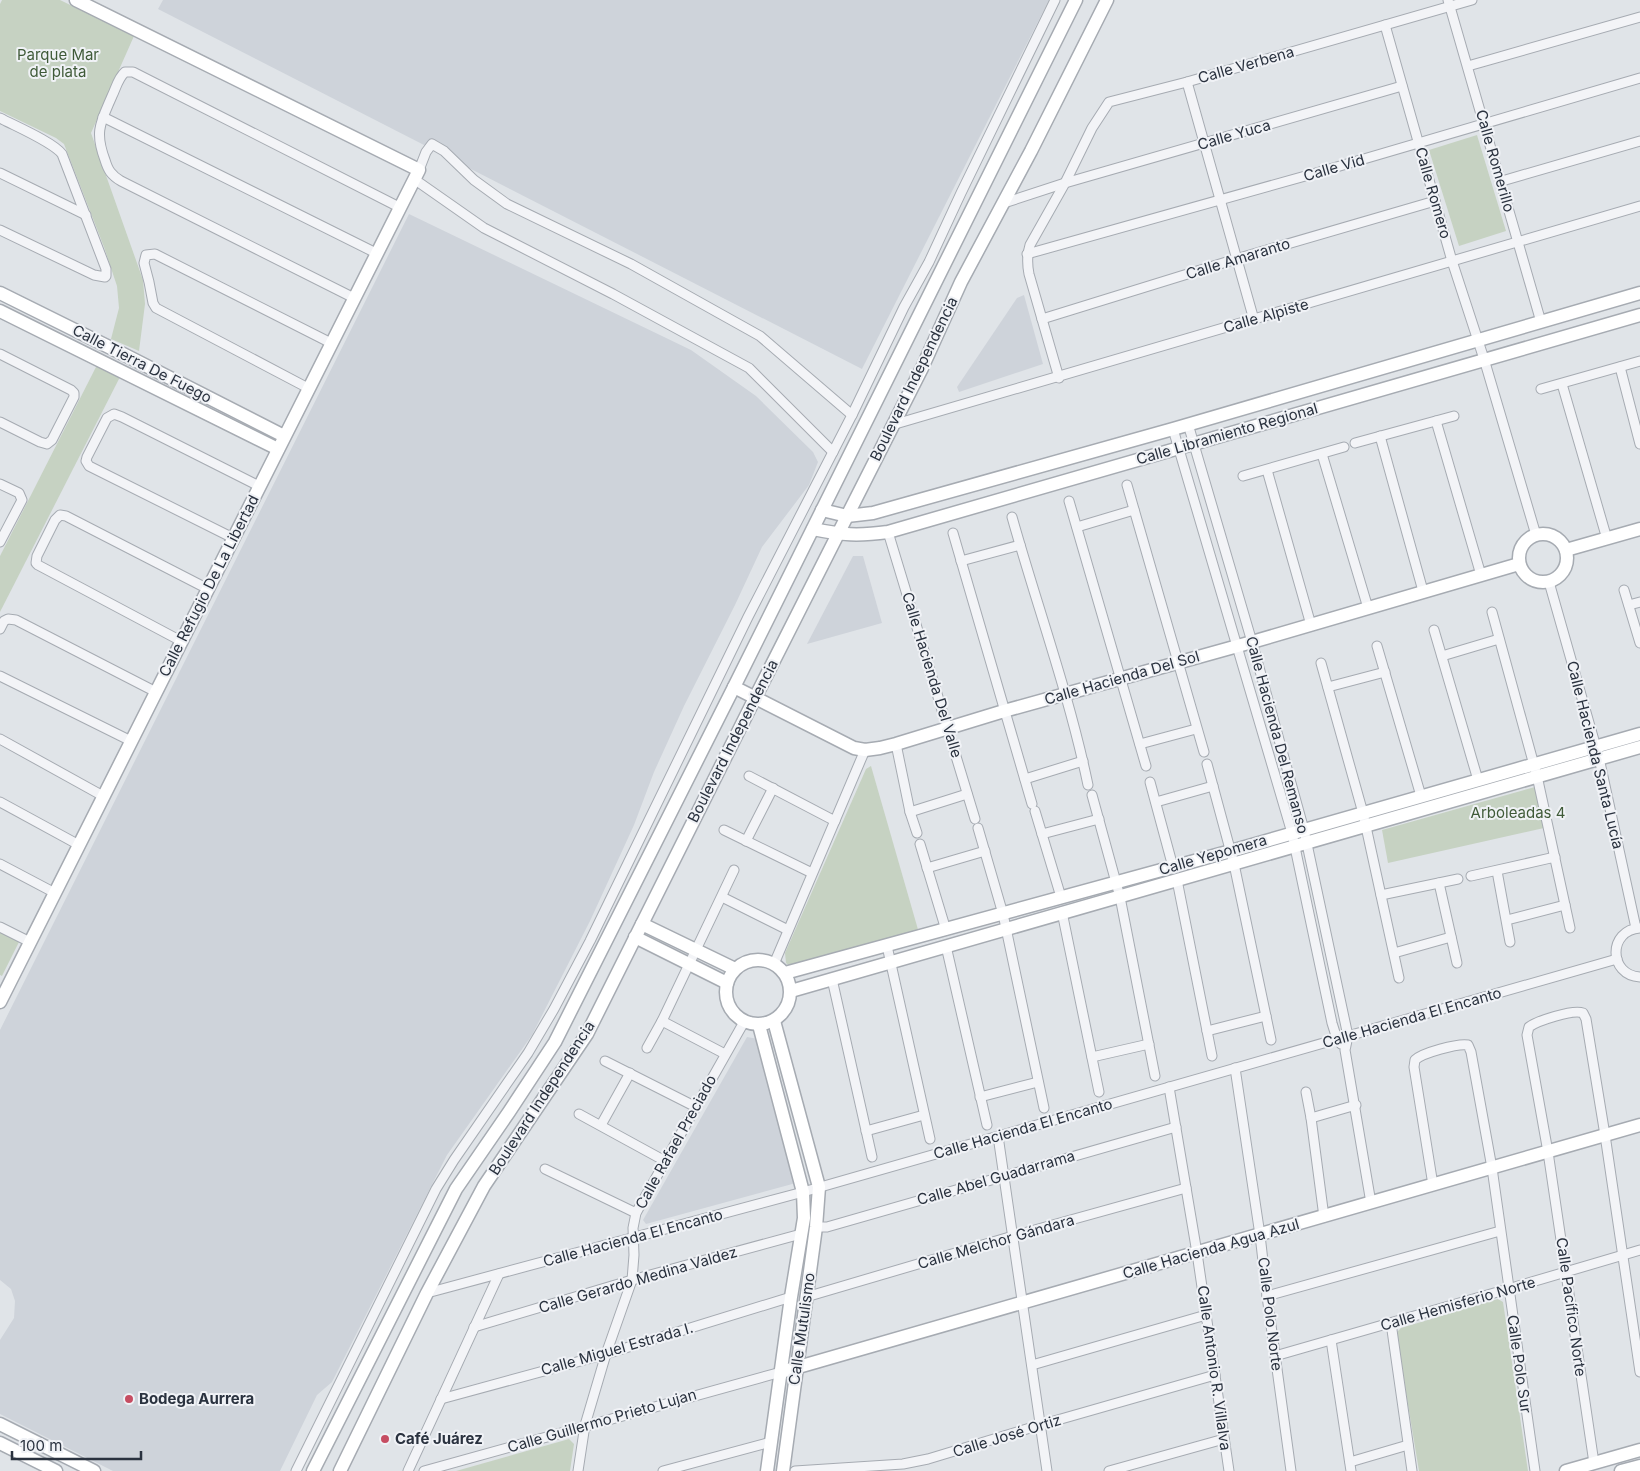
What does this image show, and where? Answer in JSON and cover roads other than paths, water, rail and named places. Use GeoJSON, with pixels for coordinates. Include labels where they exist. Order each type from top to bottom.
{"type":"FeatureCollection","features":[{"type":"Feature","properties":{"kind":"street"},"geometry":{"type":"LineString","coordinates":[[76,0],[416,174],[484,228],[613,294],[749,368],[832,452]]}},
{"type":"Feature","properties":{"kind":"street"},"geometry":{"type":"LineString","coordinates":[[296,1471],[436,1189],[528,1053],[554,1009],[590,940],[760,593],[852,415],[904,307],[929,262],[1055,0]]}},
{"type":"Feature","properties":{"kind":"street","name":"Boulevard Independencia"},"geometry":{"type":"LineString","coordinates":[[313,1471],[456,1190],[554,1042],[734,687],[1076,0]]}},
{"type":"Feature","properties":{"kind":"street","name":"Boulevard Independencia"},"geometry":{"type":"LineString","coordinates":[[340,1471],[428,1293],[484,1186],[587,1034],[754,698],[922,368],[962,282],[1106,0]]}},
{"type":"Feature","properties":{"kind":"street","name":"Calle Verbena"},"geometry":{"type":"LineString","coordinates":[[1027,254],[1036,232],[1065,184],[1092,128],[1109,102],[1187,82],[1385,25],[1450,3],[1472,0]]}},
{"type":"Feature","properties":{"kind":"street","name":"Calle Romerillo"},"geometry":{"type":"LineString","coordinates":[[1450,3],[1541,322]]}},
{"type":"Feature","properties":{"kind":"street"},"geometry":{"type":"LineString","coordinates":[[1468,66],[1640,17]]}},
{"type":"Feature","properties":{"kind":"street","name":"Calle Romero"},"geometry":{"type":"LineString","coordinates":[[1385,25],[1452,261],[1484,359]]}},
{"type":"Feature","properties":{"kind":"street"},"geometry":{"type":"LineString","coordinates":[[354,298],[115,178],[106,163],[99,134],[103,117],[122,75],[125,72],[133,72],[399,207]]}},
{"type":"Feature","properties":{"kind":"street","name":"Calle Vid"},"geometry":{"type":"LineString","coordinates":[[1027,254],[1640,78]]}},
{"type":"Feature","properties":{"kind":"street"},"geometry":{"type":"LineString","coordinates":[[1187,82],[1254,320]]}},
{"type":"Feature","properties":{"kind":"street","name":"Calle Yuca"},"geometry":{"type":"LineString","coordinates":[[1004,203],[1402,86]]}},
{"type":"Feature","properties":{"kind":"street"},"geometry":{"type":"LineString","coordinates":[[103,117],[376,254]]}},
{"type":"Feature","properties":{"kind":"street"},"geometry":{"type":"LineString","coordinates":[[0,118],[59,151],[65,159],[106,269],[105,277],[94,276],[0,230]]}},
{"type":"Feature","properties":{"kind":"street"},"geometry":{"type":"LineString","coordinates":[[1502,181],[1640,141]]}},
{"type":"Feature","properties":{"kind":"street"},"geometry":{"type":"LineString","coordinates":[[416,174],[426,152],[432,144],[444,151],[474,180],[507,204],[631,264],[760,336],[852,415]]}},
{"type":"Feature","properties":{"kind":"street"},"geometry":{"type":"LineString","coordinates":[[0,173],[86,216]]}},
{"type":"Feature","properties":{"kind":"street","name":"Calle Refugio De La Libertad"},"geometry":{"type":"LineString","coordinates":[[0,1002],[416,174]]}},
{"type":"Feature","properties":{"kind":"street","name":"Calle Amaranto"},"geometry":{"type":"LineString","coordinates":[[1042,319],[1236,259],[1435,201]]}},
{"type":"Feature","properties":{"kind":"street","name":"Calle Alpiste"},"geometry":{"type":"LineString","coordinates":[[892,425],[1059,378],[1640,206]]}},
{"type":"Feature","properties":{"kind":"street"},"geometry":{"type":"LineString","coordinates":[[308,388],[156,308],[153,304],[144,258],[146,255],[155,254],[331,343]]}},
{"type":"Feature","properties":{"kind":"street"},"geometry":{"type":"LineString","coordinates":[[1027,254],[1026,264],[1059,378]]}},
{"type":"Feature","properties":{"kind":"street","name":"Calle Libramiento Regional"},"geometry":{"type":"LineString","coordinates":[[822,510],[847,516],[873,513],[1173,429],[1640,293]]}},
{"type":"Feature","properties":{"kind":"street","name":"Calle Tierra De Fuego"},"geometry":{"type":"LineString","coordinates":[[0,294],[122,353],[284,436]]}},
{"type":"Feature","properties":{"kind":"street","name":"Calle Tierra De Fuego"},"geometry":{"type":"LineString","coordinates":[[0,311],[278,449]]}},
{"type":"Feature","properties":{"kind":"street","name":"Calle Libramiento Regional"},"geometry":{"type":"LineString","coordinates":[[813,528],[838,534],[864,535],[888,532],[1640,315]]}},
{"type":"Feature","properties":{"kind":"street"},"geometry":{"type":"LineString","coordinates":[[114,367],[122,353]]}},
{"type":"Feature","properties":{"kind":"street"},"geometry":{"type":"LineString","coordinates":[[0,354],[74,392],[73,400],[52,440],[47,444],[0,422]]}},
{"type":"Feature","properties":{"kind":"street"},"geometry":{"type":"LineString","coordinates":[[1484,359],[1536,535]]}},
{"type":"Feature","properties":{"kind":"street"},"geometry":{"type":"LineString","coordinates":[[1541,389],[1640,361]]}},
{"type":"Feature","properties":{"kind":"street"},"geometry":{"type":"LineString","coordinates":[[1620,367],[1640,444]]}},
{"type":"Feature","properties":{"kind":"street"},"geometry":{"type":"LineString","coordinates":[[1562,384],[1606,539]]}},
{"type":"Feature","properties":{"kind":"street"},"geometry":{"type":"LineString","coordinates":[[233,538],[88,464],[87,457],[107,418],[114,414],[259,486]]}},
{"type":"Feature","properties":{"kind":"street"},"geometry":{"type":"LineString","coordinates":[[1355,443],[1454,416]]}},
{"type":"Feature","properties":{"kind":"street"},"geometry":{"type":"LineString","coordinates":[[1436,421],[1481,575]]}},
{"type":"Feature","properties":{"kind":"street","name":"Calle Hacienda Del Remanso"},"geometry":{"type":"LineString","coordinates":[[1188,424],[1252,642],[1298,832],[1294,846],[1332,1023],[1337,1039],[1345,1050]]}},
{"type":"Feature","properties":{"kind":"street","name":"Calle Hacienda Del Remanso"},"geometry":{"type":"LineString","coordinates":[[1173,429],[1238,646],[1298,832],[1307,843],[1348,1036],[1345,1050],[1356,1105],[1371,1203]]}},
{"type":"Feature","properties":{"kind":"street"},"geometry":{"type":"LineString","coordinates":[[1380,436],[1423,591]]}},
{"type":"Feature","properties":{"kind":"street"},"geometry":{"type":"LineString","coordinates":[[1243,476],[1344,447]]}},
{"type":"Feature","properties":{"kind":"street"},"geometry":{"type":"LineString","coordinates":[[1322,454],[1368,608]]}},
{"type":"Feature","properties":{"kind":"street"},"geometry":{"type":"LineString","coordinates":[[1267,470],[1311,625]]}},
{"type":"Feature","properties":{"kind":"street"},"geometry":{"type":"LineString","coordinates":[[0,484],[19,493],[22,497],[22,502],[0,542]]}},
{"type":"Feature","properties":{"kind":"street"},"geometry":{"type":"LineString","coordinates":[[1127,485],[1204,752]]}},
{"type":"Feature","properties":{"kind":"street"},"geometry":{"type":"LineString","coordinates":[[1069,501],[1146,766]]}},
{"type":"Feature","properties":{"kind":"street"},"geometry":{"type":"LineString","coordinates":[[1077,527],[1134,510]]}},
{"type":"Feature","properties":{"kind":"street"},"geometry":{"type":"LineString","coordinates":[[181,641],[42,568],[36,563],[37,556],[55,520],[63,514],[208,589]]}},
{"type":"Feature","properties":{"kind":"street"},"geometry":{"type":"LineString","coordinates":[[1012,517],[1088,785]]}},
{"type":"Feature","properties":{"kind":"street"},"geometry":{"type":"LineString","coordinates":[[1566,550],[1640,528]]}},
{"type":"Feature","properties":{"kind":"street","name":"Calle Hacienda Del Valle"},"geometry":{"type":"LineString","coordinates":[[888,532],[949,729],[1003,914],[1044,1108]]}},
{"type":"Feature","properties":{"kind":"street"},"geometry":{"type":"LineString","coordinates":[[953,534],[1004,712],[1061,898]]}},
{"type":"Feature","properties":{"kind":"street"},"geometry":{"type":"LineString","coordinates":[[1546,534],[1554,537],[1562,542],[1566,550],[1568,560],[1565,570],[1558,578],[1549,582],[1540,583],[1530,579],[1523,573],[1519,564],[1522,546],[1528,539],[1536,535],[1546,534]]}},
{"type":"Feature","properties":{"kind":"street"},"geometry":{"type":"LineString","coordinates":[[961,561],[1020,544]]}},
{"type":"Feature","properties":{"kind":"street","name":"Calle Hacienda Del Sol"},"geometry":{"type":"LineString","coordinates":[[734,687],[854,748],[865,750],[880,748],[1519,564]]}},
{"type":"Feature","properties":{"kind":"street","name":"Calle Hacienda Santa Lucía"},"geometry":{"type":"LineString","coordinates":[[1549,582],[1598,752],[1638,928]]}},
{"type":"Feature","properties":{"kind":"street"},"geometry":{"type":"LineString","coordinates":[[1624,590],[1640,643]]}},
{"type":"Feature","properties":{"kind":"street"},"geometry":{"type":"LineString","coordinates":[[1629,605],[1640,602]]}},
{"type":"Feature","properties":{"kind":"street"},"geometry":{"type":"LineString","coordinates":[[1492,612],[1535,770],[1570,928]]}},
{"type":"Feature","properties":{"kind":"street"},"geometry":{"type":"LineString","coordinates":[[0,629],[4,621],[8,619],[16,620],[156,692]]}},
{"type":"Feature","properties":{"kind":"street"},"geometry":{"type":"LineString","coordinates":[[1434,630],[1478,780]]}},
{"type":"Feature","properties":{"kind":"street"},"geometry":{"type":"LineString","coordinates":[[1442,656],[1499,639]]}},
{"type":"Feature","properties":{"kind":"street"},"geometry":{"type":"LineString","coordinates":[[1378,646],[1421,796]]}},
{"type":"Feature","properties":{"kind":"street"},"geometry":{"type":"LineString","coordinates":[[1321,663],[1364,819],[1399,978]]}},
{"type":"Feature","properties":{"kind":"street"},"geometry":{"type":"LineString","coordinates":[[1328,687],[1385,672]]}},
{"type":"Feature","properties":{"kind":"street"},"geometry":{"type":"LineString","coordinates":[[0,676],[131,741]]}},
{"type":"Feature","properties":{"kind":"street"},"geometry":{"type":"LineString","coordinates":[[1140,744],[1196,729]]}},
{"type":"Feature","properties":{"kind":"street","name":"Calle Yepomera"},"geometry":{"type":"LineString","coordinates":[[785,973],[1298,832],[1364,819],[1598,752],[1640,734]]}},
{"type":"Feature","properties":{"kind":"street"},"geometry":{"type":"LineString","coordinates":[[0,739],[104,796]]}},
{"type":"Feature","properties":{"kind":"street"},"geometry":{"type":"LineString","coordinates":[[896,744],[910,812],[917,833]]}},
{"type":"Feature","properties":{"kind":"street","name":"Calle Yepomera"},"geometry":{"type":"LineString","coordinates":[[1598,752],[1640,747]]}},
{"type":"Feature","properties":{"kind":"street"},"geometry":{"type":"LineString","coordinates":[[774,964],[865,750]]}},
{"type":"Feature","properties":{"kind":"street"},"geometry":{"type":"LineString","coordinates":[[680,756],[695,764]]}},
{"type":"Feature","properties":{"kind":"street"},"geometry":{"type":"LineString","coordinates":[[1025,779],[1083,762]]}},
{"type":"Feature","properties":{"kind":"street"},"geometry":{"type":"LineString","coordinates":[[1207,764],[1231,851],[1271,1040]]}},
{"type":"Feature","properties":{"kind":"street","name":"Calle Yepomera"},"geometry":{"type":"LineString","coordinates":[[791,991],[1307,843],[1421,796],[1478,780],[1535,770]]}},
{"type":"Feature","properties":{"kind":"street"},"geometry":{"type":"LineString","coordinates":[[749,776],[835,821]]}},
{"type":"Feature","properties":{"kind":"street"},"geometry":{"type":"LineString","coordinates":[[1150,782],[1173,867]]}},
{"type":"Feature","properties":{"kind":"street"},"geometry":{"type":"LineString","coordinates":[[1156,802],[1213,786]]}},
{"type":"Feature","properties":{"kind":"street"},"geometry":{"type":"LineString","coordinates":[[746,841],[773,788]]}},
{"type":"Feature","properties":{"kind":"street"},"geometry":{"type":"LineString","coordinates":[[910,812],[968,794]]}},
{"type":"Feature","properties":{"kind":"street"},"geometry":{"type":"LineString","coordinates":[[1092,795],[1120,897],[1155,1076]]}},
{"type":"Feature","properties":{"kind":"street"},"geometry":{"type":"LineString","coordinates":[[0,802],[79,845]]}},
{"type":"Feature","properties":{"kind":"street"},"geometry":{"type":"LineString","coordinates":[[1042,834],[1099,819]]}},
{"type":"Feature","properties":{"kind":"street"},"geometry":{"type":"LineString","coordinates":[[724,830],[812,873]]}},
{"type":"Feature","properties":{"kind":"street"},"geometry":{"type":"LineString","coordinates":[[920,844],[946,930]]}},
{"type":"Feature","properties":{"kind":"street"},"geometry":{"type":"LineString","coordinates":[[927,868],[985,851]]}},
{"type":"Feature","properties":{"kind":"street"},"geometry":{"type":"LineString","coordinates":[[1471,876],[1554,857]]}},
{"type":"Feature","properties":{"kind":"street"},"geometry":{"type":"LineString","coordinates":[[0,864],[55,892]]}},
{"type":"Feature","properties":{"kind":"street"},"geometry":{"type":"LineString","coordinates":[[647,1048],[662,1021],[734,870]]}},
{"type":"Feature","properties":{"kind":"street"},"geometry":{"type":"LineString","coordinates":[[1496,871],[1510,942]]}},
{"type":"Feature","properties":{"kind":"street"},"geometry":{"type":"LineString","coordinates":[[1380,895],[1458,879]]}},
{"type":"Feature","properties":{"kind":"street"},"geometry":{"type":"LineString","coordinates":[[1177,880],[1212,1056]]}},
{"type":"Feature","properties":{"kind":"street"},"geometry":{"type":"LineString","coordinates":[[1439,883],[1457,963]]}},
{"type":"Feature","properties":{"kind":"street"},"geometry":{"type":"LineString","coordinates":[[722,897],[788,930]]}},
{"type":"Feature","properties":{"kind":"street"},"geometry":{"type":"LineString","coordinates":[[1507,920],[1565,905]]}},
{"type":"Feature","properties":{"kind":"street"},"geometry":{"type":"LineString","coordinates":[[1062,912],[1099,1092]]}},
{"type":"Feature","properties":{"kind":"street"},"geometry":{"type":"LineString","coordinates":[[642,924],[735,969]]}},
{"type":"Feature","properties":{"kind":"street"},"geometry":{"type":"LineString","coordinates":[[0,927],[30,942]]}},
{"type":"Feature","properties":{"kind":"street"},"geometry":{"type":"LineString","coordinates":[[1638,928],[1628,931],[1622,936],[1618,943],[1616,959],[1624,972],[1640,977]]}},
{"type":"Feature","properties":{"kind":"street"},"geometry":{"type":"LineString","coordinates":[[635,937],[727,983]]}},
{"type":"Feature","properties":{"kind":"street"},"geometry":{"type":"LineString","coordinates":[[1394,953],[1451,937]]}},
{"type":"Feature","properties":{"kind":"street"},"geometry":{"type":"LineString","coordinates":[[887,946],[930,1139]]}},
{"type":"Feature","properties":{"kind":"street"},"geometry":{"type":"LineString","coordinates":[[946,946],[987,1125]]}},
{"type":"Feature","properties":{"kind":"street","name":"Calle Hacienda El Encanto"},"geometry":{"type":"LineString","coordinates":[[428,1293],[818,1188],[1616,959]]}},
{"type":"Feature","properties":{"kind":"street"},"geometry":{"type":"LineString","coordinates":[[758,960],[774,964],[785,973],[789,981],[791,991],[789,1005],[774,1021],[759,1025],[744,1022],[730,1009],[727,1001],[727,983],[735,969],[750,961],[758,960]]}},
{"type":"Feature","properties":{"kind":"street"},"geometry":{"type":"LineString","coordinates":[[832,979],[872,1157]]}},
{"type":"Feature","properties":{"kind":"street","name":"Calle Pacífico Norte"},"geometry":{"type":"LineString","coordinates":[[1594,1463],[1548,1152],[1527,1035],[1529,1027],[1536,1022],[1576,1012],[1582,1013],[1585,1016],[1605,1135]]}},
{"type":"Feature","properties":{"kind":"street"},"geometry":{"type":"LineString","coordinates":[[1207,1031],[1266,1016]]}},
{"type":"Feature","properties":{"kind":"street"},"geometry":{"type":"LineString","coordinates":[[662,1021],[725,1054]]}},
{"type":"Feature","properties":{"kind":"street","name":"Calle Mutulismo"},"geometry":{"type":"LineString","coordinates":[[774,1021],[818,1188],[816,1227],[783,1471]]}},
{"type":"Feature","properties":{"kind":"street","name":"Calle Rafael Preciado"},"geometry":{"type":"LineString","coordinates":[[578,1471],[585,1425],[606,1354],[632,1280],[636,1213],[744,1022]]}},
{"type":"Feature","properties":{"kind":"street","name":"Calle Mutulismo"},"geometry":{"type":"LineString","coordinates":[[759,1025],[803,1192],[804,1218],[767,1471]]}},
{"type":"Feature","properties":{"kind":"street"},"geometry":{"type":"LineString","coordinates":[[1092,1057],[1149,1044]]}},
{"type":"Feature","properties":{"kind":"street","name":"Calle Polo Sur"},"geometry":{"type":"LineString","coordinates":[[1433,1185],[1414,1060],[1456,1045],[1465,1045],[1470,1048],[1492,1168],[1534,1471]]}},
{"type":"Feature","properties":{"kind":"street"},"geometry":{"type":"LineString","coordinates":[[605,1061],[696,1107]]}},
{"type":"Feature","properties":{"kind":"street","name":"Calle Polo Norte"},"geometry":{"type":"LineString","coordinates":[[1235,1068],[1260,1235],[1266,1296],[1291,1471]]}},
{"type":"Feature","properties":{"kind":"street"},"geometry":{"type":"LineString","coordinates":[[601,1125],[630,1073]]}},
{"type":"Feature","properties":{"kind":"street"},"geometry":{"type":"LineString","coordinates":[[980,1097],[1038,1082]]}},
{"type":"Feature","properties":{"kind":"street","name":"Calle Antonio R. Villalva"},"geometry":{"type":"LineString","coordinates":[[1169,1087],[1197,1254],[1229,1471]]}},
{"type":"Feature","properties":{"kind":"street"},"geometry":{"type":"LineString","coordinates":[[1306,1092],[1324,1217]]}},
{"type":"Feature","properties":{"kind":"street"},"geometry":{"type":"LineString","coordinates":[[1311,1118],[1356,1105]]}},
{"type":"Feature","properties":{"kind":"street"},"geometry":{"type":"LineString","coordinates":[[579,1114],[666,1161]]}},
{"type":"Feature","properties":{"kind":"street"},"geometry":{"type":"LineString","coordinates":[[866,1131],[924,1115]]}},
{"type":"Feature","properties":{"kind":"street","name":"Calle Hacienda Agua Azul"},"geometry":{"type":"LineString","coordinates":[[780,1372],[1197,1254],[1640,1125]]}},
{"type":"Feature","properties":{"kind":"street","name":"Calle Abel Guadarrama"},"geometry":{"type":"LineString","coordinates":[[816,1227],[826,1227],[1176,1127]]}},
{"type":"Feature","properties":{"kind":"street"},"geometry":{"type":"LineString","coordinates":[[1605,1135],[1640,1372]]}},
{"type":"Feature","properties":{"kind":"street"},"geometry":{"type":"LineString","coordinates":[[998,1136],[1047,1471]]}},
{"type":"Feature","properties":{"kind":"street"},"geometry":{"type":"LineString","coordinates":[[545,1169],[636,1213]]}},
{"type":"Feature","properties":{"kind":"street","name":"Calle Melchor Gándara"},"geometry":{"type":"LineString","coordinates":[[806,1297],[1013,1236],[1186,1188]]}},
{"type":"Feature","properties":{"kind":"street"},"geometry":{"type":"LineString","coordinates":[[804,1218],[816,1227]]}},
{"type":"Feature","properties":{"kind":"street"},"geometry":{"type":"LineString","coordinates":[[1266,1296],[1500,1231]]}},
{"type":"Feature","properties":{"kind":"street","name":"Calle Gerardo Medina Valdez"},"geometry":{"type":"LineString","coordinates":[[474,1328],[632,1280],[801,1234]]}},
{"type":"Feature","properties":{"kind":"street","name":"Calle Hemisferio Norte"},"geometry":{"type":"LineString","coordinates":[[1275,1356],[1508,1290],[1640,1250]]}},
{"type":"Feature","properties":{"kind":"street"},"geometry":{"type":"LineString","coordinates":[[408,1471],[499,1274]]}},
{"type":"Feature","properties":{"kind":"street","name":"Calle Miguel Estrada I."},"geometry":{"type":"LineString","coordinates":[[441,1399],[606,1354],[791,1297]]}},
{"type":"Feature","properties":{"kind":"street"},"geometry":{"type":"LineString","coordinates":[[1032,1365],[1206,1315]]}},
{"type":"Feature","properties":{"kind":"street"},"geometry":{"type":"LineString","coordinates":[[1391,1323],[1412,1471]]}},
{"type":"Feature","properties":{"kind":"street"},"geometry":{"type":"LineString","coordinates":[[1331,1340],[1351,1466],[1408,1445]]}},
{"type":"Feature","properties":{"kind":"street","name":"Calle Guillermo Prieto Lujan"},"geometry":{"type":"LineString","coordinates":[[424,1471],[780,1372]]}},
{"type":"Feature","properties":{"kind":"street","name":"Calle José Ortiz"},"geometry":{"type":"LineString","coordinates":[[795,1471],[902,1464],[928,1460],[1040,1425],[1215,1375]]}},
{"type":"Feature","properties":{"kind":"street"},"geometry":{"type":"LineString","coordinates":[[0,1424],[94,1471]]}},
{"type":"Feature","properties":{"kind":"street"},"geometry":{"type":"LineString","coordinates":[[1109,1471],[1224,1439]]}},
{"type":"Feature","properties":{"kind":"street"},"geometry":{"type":"LineString","coordinates":[[663,1471],[772,1442]]}},
{"type":"Feature","properties":{"kind":"street"},"geometry":{"type":"LineString","coordinates":[[0,1443],[56,1471]]}},
{"type":"Feature","properties":{"kind":"street"},"geometry":{"type":"LineString","coordinates":[[1566,1471],[1640,1450]]}},
{"type":"Feature","properties":{"kind":"street"},"geometry":{"type":"LineString","coordinates":[[1621,1471],[1640,1466]]}},
{"type":"Feature","properties":{"kind":"place","name":"Bodega Aurrera"},"geometry":{"type":"Point","coordinates":[129,1399]}},
{"type":"Feature","properties":{"kind":"place","name":"Café Juárez"},"geometry":{"type":"Point","coordinates":[385,1439]}},
{"type":"Feature","properties":{"kind":"park label","name":"Parque Mar de plata"},"geometry":{"type":"Point","coordinates":[58,64]}},
{"type":"Feature","properties":{"kind":"park label","name":"Arboleadas 4"},"geometry":{"type":"Point","coordinates":[1518,813]}}]}
